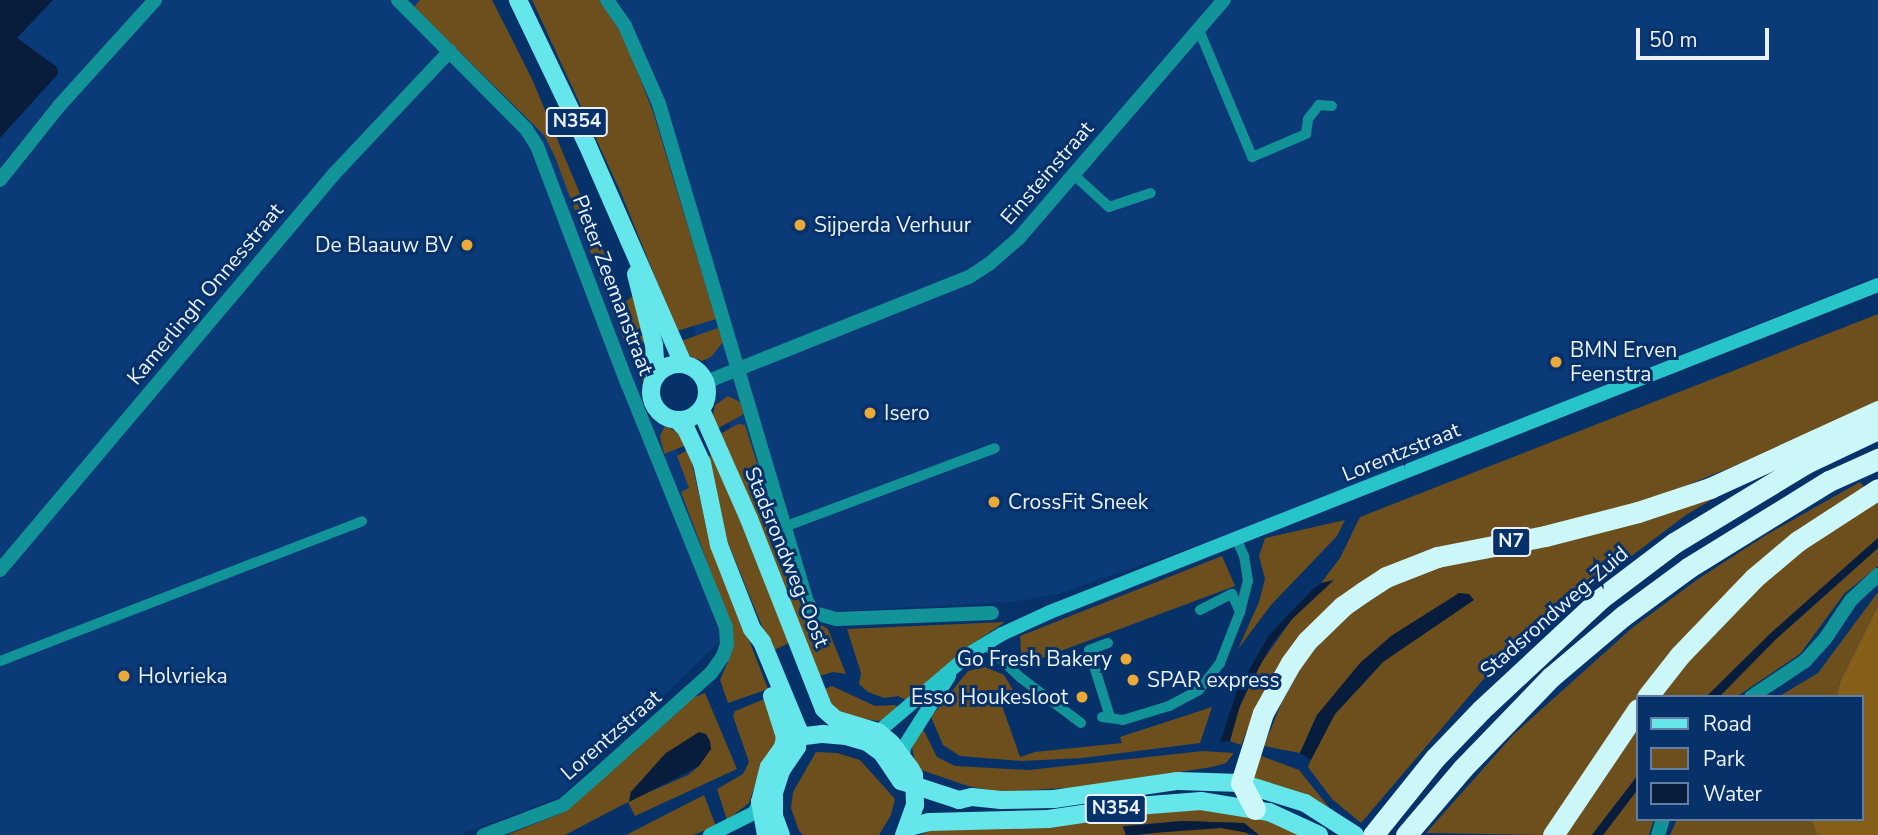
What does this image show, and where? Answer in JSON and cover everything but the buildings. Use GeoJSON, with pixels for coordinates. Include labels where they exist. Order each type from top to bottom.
{"type":"FeatureCollection","features":[{"type":"Feature","properties":{"kind":"highway","name":"N7"},"geometry":{"type":"LineString","coordinates":[[1241,783],[1263,713],[1291,663],[1307,641],[1343,606],[1386,578],[1437,557],[1558,533],[1638,512],[1710,488],[1878,411]]}},
{"type":"Feature","properties":{"kind":"highway","name":"Stadsrondweg-Zuid"},"geometry":{"type":"LineString","coordinates":[[1373,835],[1434,758],[1481,710],[1600,599],[1674,543],[1806,463],[1878,429]]}},
{"type":"Feature","properties":{"kind":"highway"},"geometry":{"type":"LineString","coordinates":[[1407,834],[1463,768],[1542,686],[1623,616],[1699,561],[1829,481],[1878,460]]}},
{"type":"Feature","properties":{"kind":"highway"},"geometry":{"type":"LineString","coordinates":[[1649,695],[1680,655],[1754,578],[1798,541],[1878,489]]}},
{"type":"Feature","properties":{"kind":"highway"},"geometry":{"type":"LineString","coordinates":[[1553,835],[1636,712]]}},
{"type":"Feature","properties":{"kind":"highway"},"geometry":{"type":"LineString","coordinates":[[1241,783],[1255,809]]}},
{"type":"Feature","properties":{"kind":"main road","name":"N354"},"geometry":{"type":"LineString","coordinates":[[518,0],[572,110],[683,364],[696,369],[706,382]]}},
{"type":"Feature","properties":{"kind":"main road","name":"N354"},"geometry":{"type":"LineString","coordinates":[[630,247],[654,345],[656,374],[650,390],[653,404],[663,416],[678,421],[686,429],[702,463],[719,545],[752,629],[753,642],[785,737],[797,747],[782,772],[774,793],[774,816],[781,835]]}},
{"type":"Feature","properties":{"kind":"main road"},"geometry":{"type":"LineString","coordinates":[[656,374],[666,367],[683,364]]}},
{"type":"Feature","properties":{"kind":"main road"},"geometry":{"type":"LineString","coordinates":[[678,421],[694,417],[702,410],[707,397],[706,382]]}},
{"type":"Feature","properties":{"kind":"main road","name":"Stadsrondweg-Oost"},"geometry":{"type":"LineString","coordinates":[[702,410],[749,519],[824,709],[835,719],[873,737]]}},
{"type":"Feature","properties":{"kind":"main road"},"geometry":{"type":"LineString","coordinates":[[766,835],[760,802],[769,767],[790,742],[835,735],[873,737]]}},
{"type":"Feature","properties":{"kind":"main road","name":"N354"},"geometry":{"type":"LineString","coordinates":[[873,737],[901,781],[914,781],[960,800],[972,797],[1001,800],[1054,799],[1178,781],[1241,783],[1305,803],[1355,835]]}},
{"type":"Feature","properties":{"kind":"main road","name":"N354"},"geometry":{"type":"LineString","coordinates":[[873,737],[902,756],[914,781],[915,806],[906,831]]}},
{"type":"Feature","properties":{"kind":"main road","name":"N354"},"geometry":{"type":"LineString","coordinates":[[906,831],[917,823],[1048,819],[1183,801],[1224,803],[1255,809],[1282,817],[1319,835]]}},
{"type":"Feature","properties":{"kind":"street"},"geometry":{"type":"LineString","coordinates":[[0,180],[59,106],[155,0]]}},
{"type":"Feature","properties":{"kind":"street","name":"Pieter Zeemanstraat"},"geometry":{"type":"LineString","coordinates":[[398,0],[526,129],[537,146],[628,385],[726,627]]}},
{"type":"Feature","properties":{"kind":"street"},"geometry":{"type":"LineString","coordinates":[[607,0],[625,26],[659,104],[807,602],[821,616],[837,619],[992,613]]}},
{"type":"Feature","properties":{"kind":"street","name":"Einsteinstraat"},"geometry":{"type":"LineString","coordinates":[[706,382],[969,278],[1005,252],[1224,0]]}},
{"type":"Feature","properties":{"kind":"street","name":"Kamerlingh Onnesstraat"},"geometry":{"type":"LineString","coordinates":[[0,570],[334,174],[450,51]]}},
{"type":"Feature","properties":{"kind":"street","name":"Lorentzstraat"},"geometry":{"type":"LineString","coordinates":[[873,737],[985,644],[1051,612],[1878,285]]}},
{"type":"Feature","properties":{"kind":"street"},"geometry":{"type":"LineString","coordinates":[[1754,695],[1805,661],[1825,639],[1851,600],[1878,575]]}},
{"type":"Feature","properties":{"kind":"street","name":"Lorentzstraat"},"geometry":{"type":"LineString","coordinates":[[484,835],[563,805],[711,673],[727,644],[726,627]]}},
{"type":"Feature","properties":{"kind":"street","name":"Lorentzstraat"},"geometry":{"type":"LineString","coordinates":[[902,756],[904,747],[939,695],[949,674]]}},
{"type":"Feature","properties":{"kind":"street"},"geometry":{"type":"LineString","coordinates":[[710,835],[754,813],[760,802]]}},
{"type":"Feature","properties":{"kind":"lane"},"geometry":{"type":"LineString","coordinates":[[1199,30],[1252,157],[1306,134],[1308,120],[1319,105],[1332,106]]}},
{"type":"Feature","properties":{"kind":"lane"},"geometry":{"type":"LineString","coordinates":[[1073,175],[1110,207],[1151,193]]}},
{"type":"Feature","properties":{"kind":"lane"},"geometry":{"type":"LineString","coordinates":[[784,527],[995,448]]}},
{"type":"Feature","properties":{"kind":"lane"},"geometry":{"type":"LineString","coordinates":[[0,661],[362,521]]}},
{"type":"Feature","properties":{"kind":"lane"},"geometry":{"type":"LineString","coordinates":[[1108,643],[1089,650],[1106,717],[1123,720],[1169,706],[1199,690],[1220,663],[1240,612],[1248,581],[1244,556],[1237,540]]}},
{"type":"Feature","properties":{"kind":"lane"},"geometry":{"type":"LineString","coordinates":[[1200,610],[1232,594],[1240,612]]}},
{"type":"Feature","properties":{"kind":"lane"},"geometry":{"type":"LineString","coordinates":[[985,644],[1021,678],[1081,723]]}},
{"type":"Feature","properties":{"kind":"shaded area"},"geometry":{"type":"Polygon","coordinates":[[[34,0],[478,0],[557,145],[640,363],[643,408],[649,418],[668,429],[691,479],[696,513],[737,624],[560,797],[459,835],[0,835],[0,36],[34,0]]]}},
{"type":"Feature","properties":{"kind":"shaded area"},"geometry":{"type":"Polygon","coordinates":[[[574,0],[1878,0],[1878,276],[1230,534],[1058,594],[1014,602],[798,613],[574,0]]]}},
{"type":"Feature","properties":{"kind":"shaded area"},"geometry":{"type":"Polygon","coordinates":[[[1878,606],[1878,835],[1817,835],[1812,821],[1864,821],[1864,695],[1837,695],[1840,682],[1878,606]]]}},
{"type":"Feature","properties":{"kind":"green space"},"geometry":{"type":"Polygon","coordinates":[[[420,0],[492,0],[532,79],[621,292],[616,296],[607,297],[555,157],[544,135],[414,7],[420,0]]]}},
{"type":"Feature","properties":{"kind":"green space"},"geometry":{"type":"Polygon","coordinates":[[[532,0],[599,0],[624,37],[653,112],[716,319],[677,331],[621,193],[532,0]]]}},
{"type":"Feature","properties":{"kind":"green space"},"geometry":{"type":"Polygon","coordinates":[[[633,296],[648,341],[627,348],[612,311],[633,296]]]}},
{"type":"Feature","properties":{"kind":"green space"},"geometry":{"type":"Polygon","coordinates":[[[1878,314],[1878,408],[1623,511],[1373,577],[1255,710],[1241,745],[1230,741],[1235,717],[1259,666],[1292,619],[1332,581],[1321,583],[1340,558],[1360,517],[1878,314]]]}},
{"type":"Feature","properties":{"kind":"green space"},"geometry":{"type":"Polygon","coordinates":[[[718,328],[723,342],[711,357],[702,361],[687,355],[681,341],[718,328]]]}},
{"type":"Feature","properties":{"kind":"green space"},"geometry":{"type":"Polygon","coordinates":[[[649,352],[651,370],[644,384],[631,358],[649,352]]]}},
{"type":"Feature","properties":{"kind":"green space"},"geometry":{"type":"Polygon","coordinates":[[[728,396],[740,402],[744,414],[715,430],[712,419],[715,405],[728,396]]]}},
{"type":"Feature","properties":{"kind":"green space"},"geometry":{"type":"Polygon","coordinates":[[[738,424],[745,425],[803,608],[810,618],[828,629],[846,674],[833,672],[816,677],[745,488],[718,435],[738,424]]]}},
{"type":"Feature","properties":{"kind":"green space"},"geometry":{"type":"Polygon","coordinates":[[[665,426],[689,444],[664,454],[660,436],[665,426]]]}},
{"type":"Feature","properties":{"kind":"green space"},"geometry":{"type":"Polygon","coordinates":[[[689,449],[707,531],[768,689],[728,703],[720,680],[730,657],[732,628],[681,492],[689,488],[677,456],[689,449]]]}},
{"type":"Feature","properties":{"kind":"green space"},"geometry":{"type":"Polygon","coordinates":[[[714,454],[789,643],[772,651],[724,533],[707,457],[714,454]]]}},
{"type":"Feature","properties":{"kind":"green space"},"geometry":{"type":"Polygon","coordinates":[[[1768,466],[1686,515],[1577,597],[1522,643],[1482,681],[1361,823],[1332,799],[1308,767],[1335,714],[1381,664],[1317,715],[1300,753],[1264,746],[1281,704],[1305,660],[1341,621],[1384,589],[1429,568],[1768,466]]]}},
{"type":"Feature","properties":{"kind":"green space"},"geometry":{"type":"Polygon","coordinates":[[[1860,482],[1864,487],[1641,695],[1636,695],[1636,701],[1545,835],[1426,833],[1514,734],[1632,628],[1698,579],[1766,535],[1860,482]]]}},
{"type":"Feature","properties":{"kind":"green space"},"geometry":{"type":"Polygon","coordinates":[[[1878,495],[1878,538],[1771,633],[1708,695],[1658,695],[1723,619],[1806,545],[1878,495]]]}},
{"type":"Feature","properties":{"kind":"green space"},"geometry":{"type":"Polygon","coordinates":[[[1345,520],[1337,536],[1271,605],[1238,649],[1259,602],[1265,579],[1259,556],[1265,538],[1345,520]]]}},
{"type":"Feature","properties":{"kind":"green space"},"geometry":{"type":"Polygon","coordinates":[[[1878,548],[1878,566],[1844,594],[1800,654],[1739,695],[1721,695],[1776,639],[1878,548]]]}},
{"type":"Feature","properties":{"kind":"green space"},"geometry":{"type":"Polygon","coordinates":[[[1222,556],[1235,586],[1034,661],[1021,653],[1020,636],[1222,556]]]}},
{"type":"Feature","properties":{"kind":"green space"},"geometry":{"type":"Polygon","coordinates":[[[1878,592],[1878,606],[1840,682],[1837,695],[1781,695],[1818,673],[1878,592]]]}},
{"type":"Feature","properties":{"kind":"green space"},"geometry":{"type":"Polygon","coordinates":[[[1005,622],[965,649],[908,701],[898,696],[884,698],[868,692],[859,684],[861,673],[847,629],[1005,622]]]}},
{"type":"Feature","properties":{"kind":"green space"},"geometry":{"type":"Polygon","coordinates":[[[985,667],[1004,675],[1014,692],[999,697],[1020,757],[1035,752],[1122,743],[1120,737],[1212,707],[1200,743],[1082,758],[1022,761],[960,756],[943,745],[931,717],[968,671],[985,667]]]}},
{"type":"Feature","properties":{"kind":"green space"},"geometry":{"type":"Polygon","coordinates":[[[832,686],[875,706],[894,705],[901,708],[887,719],[878,721],[844,716],[828,704],[820,691],[832,686]]]}},
{"type":"Feature","properties":{"kind":"green space"},"geometry":{"type":"Polygon","coordinates":[[[705,693],[737,769],[635,816],[628,802],[565,835],[507,835],[564,812],[692,698],[705,693]],[[666,753],[631,792],[629,801],[688,775],[699,766],[666,753]]]}},
{"type":"Feature","properties":{"kind":"green space"},"geometry":{"type":"Polygon","coordinates":[[[767,698],[778,731],[776,743],[762,763],[749,803],[727,820],[717,789],[743,774],[749,762],[733,716],[735,711],[767,698]]]}},
{"type":"Feature","properties":{"kind":"green space"},"geometry":{"type":"Polygon","coordinates":[[[1636,724],[1636,778],[1592,835],[1561,835],[1636,724]]]}},
{"type":"Feature","properties":{"kind":"green space"},"geometry":{"type":"Polygon","coordinates":[[[922,727],[937,757],[955,766],[1029,770],[1203,751],[1234,753],[1226,763],[1212,767],[1081,787],[998,792],[968,786],[921,770],[914,759],[912,747],[922,727]]]}},
{"type":"Feature","properties":{"kind":"green space"},"geometry":{"type":"Polygon","coordinates":[[[816,752],[837,753],[860,760],[895,799],[891,815],[879,835],[803,835],[799,831],[791,808],[793,792],[816,752]]]}},
{"type":"Feature","properties":{"kind":"green space"},"geometry":{"type":"Polygon","coordinates":[[[1256,754],[1299,770],[1332,811],[1253,781],[1256,754]]]}},
{"type":"Feature","properties":{"kind":"green space"},"geometry":{"type":"Polygon","coordinates":[[[1636,792],[1636,821],[1653,821],[1649,835],[1603,835],[1636,792]]]}},
{"type":"Feature","properties":{"kind":"green space"},"geometry":{"type":"Polygon","coordinates":[[[704,795],[716,826],[693,835],[626,835],[704,795]]]}},
{"type":"Feature","properties":{"kind":"green space"},"geometry":{"type":"Polygon","coordinates":[[[1190,806],[1247,812],[1307,835],[1259,835],[1244,823],[1182,821],[1123,826],[1126,835],[920,835],[935,829],[1190,806]]]}},
{"type":"Feature","properties":{"kind":"green space"},"geometry":{"type":"Polygon","coordinates":[[[1676,821],[1812,821],[1817,835],[1670,835],[1676,821]]]}},
{"type":"Feature","properties":{"kind":"green space"},"geometry":{"type":"Polygon","coordinates":[[[1184,829],[1244,830],[1249,835],[1139,835],[1184,829]]]}},
{"type":"Feature","properties":{"kind":"water"},"geometry":{"type":"Polygon","coordinates":[[[0,0],[53,0],[17,38],[57,67],[58,74],[0,138],[0,0]]]}},
{"type":"Feature","properties":{"kind":"water"},"geometry":{"type":"Polygon","coordinates":[[[1878,538],[1878,548],[1776,639],[1721,695],[1708,695],[1771,633],[1878,538]]]}},
{"type":"Feature","properties":{"kind":"water"},"geometry":{"type":"Polygon","coordinates":[[[1334,580],[1292,619],[1271,645],[1241,702],[1230,741],[1220,742],[1237,691],[1269,635],[1312,590],[1321,583],[1334,580]]]}},
{"type":"Feature","properties":{"kind":"water"},"geometry":{"type":"Polygon","coordinates":[[[1459,593],[1469,594],[1474,600],[1383,662],[1335,714],[1311,760],[1300,753],[1317,715],[1360,663],[1391,636],[1459,593]]]}},
{"type":"Feature","properties":{"kind":"water"},"geometry":{"type":"Polygon","coordinates":[[[699,732],[706,734],[711,749],[699,766],[629,802],[631,792],[666,753],[699,732]]]}},
{"type":"Feature","properties":{"kind":"water"},"geometry":{"type":"Polygon","coordinates":[[[1636,778],[1636,792],[1603,835],[1592,835],[1636,778]]]}},
{"type":"Feature","properties":{"kind":"water"},"geometry":{"type":"Polygon","coordinates":[[[1182,821],[1244,823],[1259,835],[1221,828],[1126,835],[1123,827],[1182,821]]]}},
{"type":"Feature","properties":{"kind":"place","name":"Sijperda Verhuur"},"geometry":{"type":"Point","coordinates":[800,225]}},
{"type":"Feature","properties":{"kind":"place","name":"De Blaauw BV"},"geometry":{"type":"Point","coordinates":[467,245]}},
{"type":"Feature","properties":{"kind":"place","name":"BMN Erven Feenstra"},"geometry":{"type":"Point","coordinates":[1556,362]}},
{"type":"Feature","properties":{"kind":"place","name":"Isero"},"geometry":{"type":"Point","coordinates":[870,413]}},
{"type":"Feature","properties":{"kind":"place","name":"CrossFit Sneek"},"geometry":{"type":"Point","coordinates":[994,502]}},
{"type":"Feature","properties":{"kind":"place","name":"Go Fresh Bakery"},"geometry":{"type":"Point","coordinates":[1126,659]}},
{"type":"Feature","properties":{"kind":"place","name":"Holvrieka"},"geometry":{"type":"Point","coordinates":[124,676]}},
{"type":"Feature","properties":{"kind":"place","name":"SPAR express"},"geometry":{"type":"Point","coordinates":[1133,680]}},
{"type":"Feature","properties":{"kind":"place","name":"Esso Houkesloot"},"geometry":{"type":"Point","coordinates":[1082,697]}}]}
